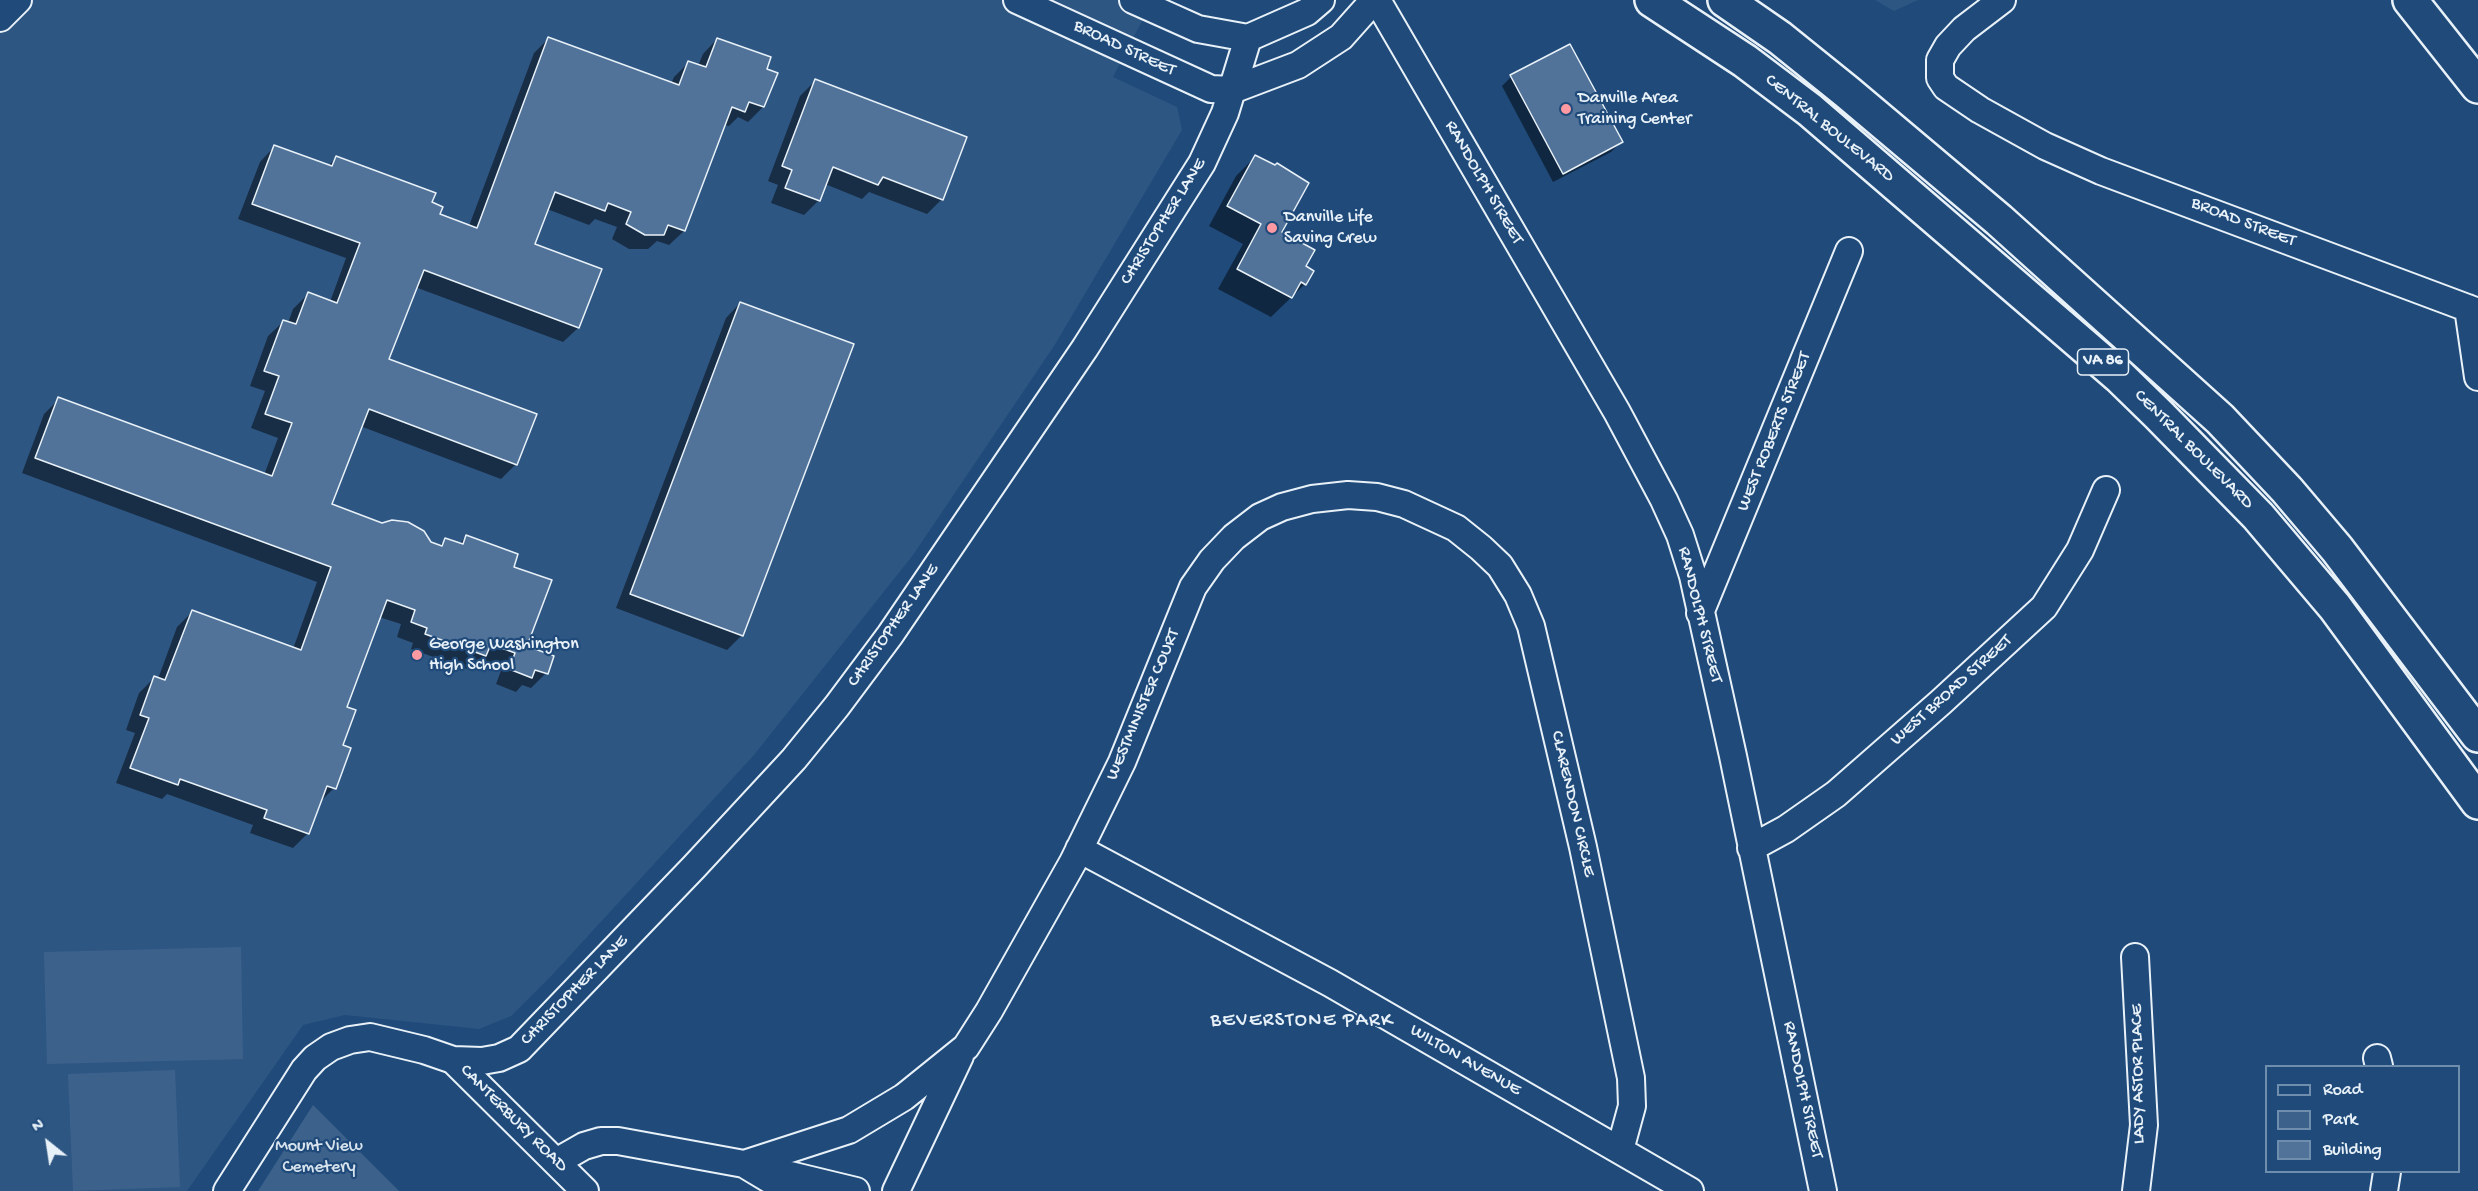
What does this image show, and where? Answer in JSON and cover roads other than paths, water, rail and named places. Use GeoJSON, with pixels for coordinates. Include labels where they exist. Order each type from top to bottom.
{"type":"FeatureCollection","features":[{"type":"Feature","properties":{"kind":"main road","name":"CENTRAL BOULEVARD"},"geometry":{"type":"LineString","coordinates":[[1652,0],[1745,61],[1810,110],[2008,279],[2151,407],[2258,516],[2335,607],[2473,794]]}},
{"type":"Feature","properties":{"kind":"main road","name":"VA 86"},"geometry":{"type":"LineString","coordinates":[[1725,0],[1780,38],[1999,220],[2220,419],[2287,490],[2337,549],[2478,735]]}},
{"type":"Feature","properties":{"kind":"main road"},"geometry":{"type":"LineString","coordinates":[[2410,0],[2478,86]]}},
{"type":"Feature","properties":{"kind":"main road"},"geometry":{"type":"LineString","coordinates":[[2473,794],[2473,814],[2478,822]]}},
{"type":"Feature","properties":{"kind":"street"},"geometry":{"type":"LineString","coordinates":[[0,18],[18,0]]}},
{"type":"Feature","properties":{"kind":"street","name":"BROAD STREET"},"geometry":{"type":"LineString","coordinates":[[1017,0],[1211,89],[1232,90]]}},
{"type":"Feature","properties":{"kind":"street"},"geometry":{"type":"LineString","coordinates":[[1133,0],[1198,29],[1248,38],[1307,12],[1321,0]]}},
{"type":"Feature","properties":{"kind":"street"},"geometry":{"type":"LineString","coordinates":[[1232,90],[1298,65],[1341,37],[1376,0]]}},
{"type":"Feature","properties":{"kind":"street","name":"RANDOLPH STREET"},"geometry":{"type":"LineString","coordinates":[[1376,0],[1617,412],[1664,500],[1683,545],[1693,576],[1823,1191]]}},
{"type":"Feature","properties":{"kind":"street","name":"BROAD STREET"},"geometry":{"type":"LineString","coordinates":[[2002,0],[1964,29],[1948,46],[1940,60],[1939,67],[1940,78],[1946,87],[2045,146],[2101,171],[2473,310]]}},
{"type":"Feature","properties":{"kind":"street","name":"CHRISTOPHER LANE"},"geometry":{"type":"LineString","coordinates":[[453,1060],[482,1061],[499,1058],[519,1050],[794,759],[837,706],[896,626],[1138,265],[1202,163],[1225,113],[1248,38]]}},
{"type":"Feature","properties":{"kind":"street","name":"WEST ROBERTS STREET"},"geometry":{"type":"LineString","coordinates":[[1700,613],[1849,251]]}},
{"type":"Feature","properties":{"kind":"street"},"geometry":{"type":"LineString","coordinates":[[2473,310],[2478,377]]}},
{"type":"Feature","properties":{"kind":"street","name":"WEST BROAD STREET"},"geometry":{"type":"LineString","coordinates":[[1751,848],[1786,829],[1836,794],[2044,607],[2080,550],[2106,490]]}},
{"type":"Feature","properties":{"kind":"street","name":"WESTMINISTER COURT"},"geometry":{"type":"LineString","coordinates":[[896,1191],[948,1078],[989,1011],[1079,849],[1122,762],[1193,587],[1212,560],[1234,537],[1260,517],[1282,507],[1312,499],[1348,495],[1377,497],[1416,509]]}},
{"type":"Feature","properties":{"kind":"street","name":"CLARENDON CIRCLE"},"geometry":{"type":"LineString","coordinates":[[1416,509],[1455,528],[1494,560],[1518,595],[1531,626],[1583,847],[1632,1078],[1632,1107],[1620,1150]]}},
{"type":"Feature","properties":{"kind":"street","name":"WILTON AVENUE"},"geometry":{"type":"LineString","coordinates":[[1079,849],[1330,983],[1686,1190]]}},
{"type":"Feature","properties":{"kind":"street","name":"LADY ASTOR PLACE"},"geometry":{"type":"LineString","coordinates":[[2135,957],[2144,1125],[2136,1191]]}},
{"type":"Feature","properties":{"kind":"street","name":"CANTERBURY ROAD"},"geometry":{"type":"LineString","coordinates":[[227,1191],[303,1070],[331,1047],[350,1040],[370,1037],[424,1050],[453,1060],[585,1191]]}},
{"type":"Feature","properties":{"kind":"street","name":"WESTMINISTER COURT"},"geometry":{"type":"LineString","coordinates":[[744,1164],[849,1130],[903,1096],[966,1047]]}},
{"type":"Feature","properties":{"kind":"street"},"geometry":{"type":"LineString","coordinates":[[556,1162],[585,1146],[601,1141],[618,1142],[744,1164],[856,1191]]}},
{"type":"Feature","properties":{"kind":"street"},"geometry":{"type":"LineString","coordinates":[[744,1164],[789,1191]]}},
{"type":"Feature","properties":{"kind":"street"},"geometry":{"type":"LineString","coordinates":[[2384,1191],[2387,1173]]}},
{"type":"Feature","properties":{"kind":"place","name":"Danville Area Training Center"},"geometry":{"type":"Point","coordinates":[1566,109]}},
{"type":"Feature","properties":{"kind":"place","name":"Danville Life Saving Crew"},"geometry":{"type":"Point","coordinates":[1272,228]}},
{"type":"Feature","properties":{"kind":"place","name":"George Washington High School"},"geometry":{"type":"Point","coordinates":[417,655]}},
{"type":"Feature","properties":{"kind":"district","name":"BEVERSTONE PARK"},"geometry":{"type":"Point","coordinates":[1302,1022]}},
{"type":"Feature","properties":{"kind":"park label","name":"Mount View Cemetery"},"geometry":{"type":"Point","coordinates":[319,1157]}}]}
